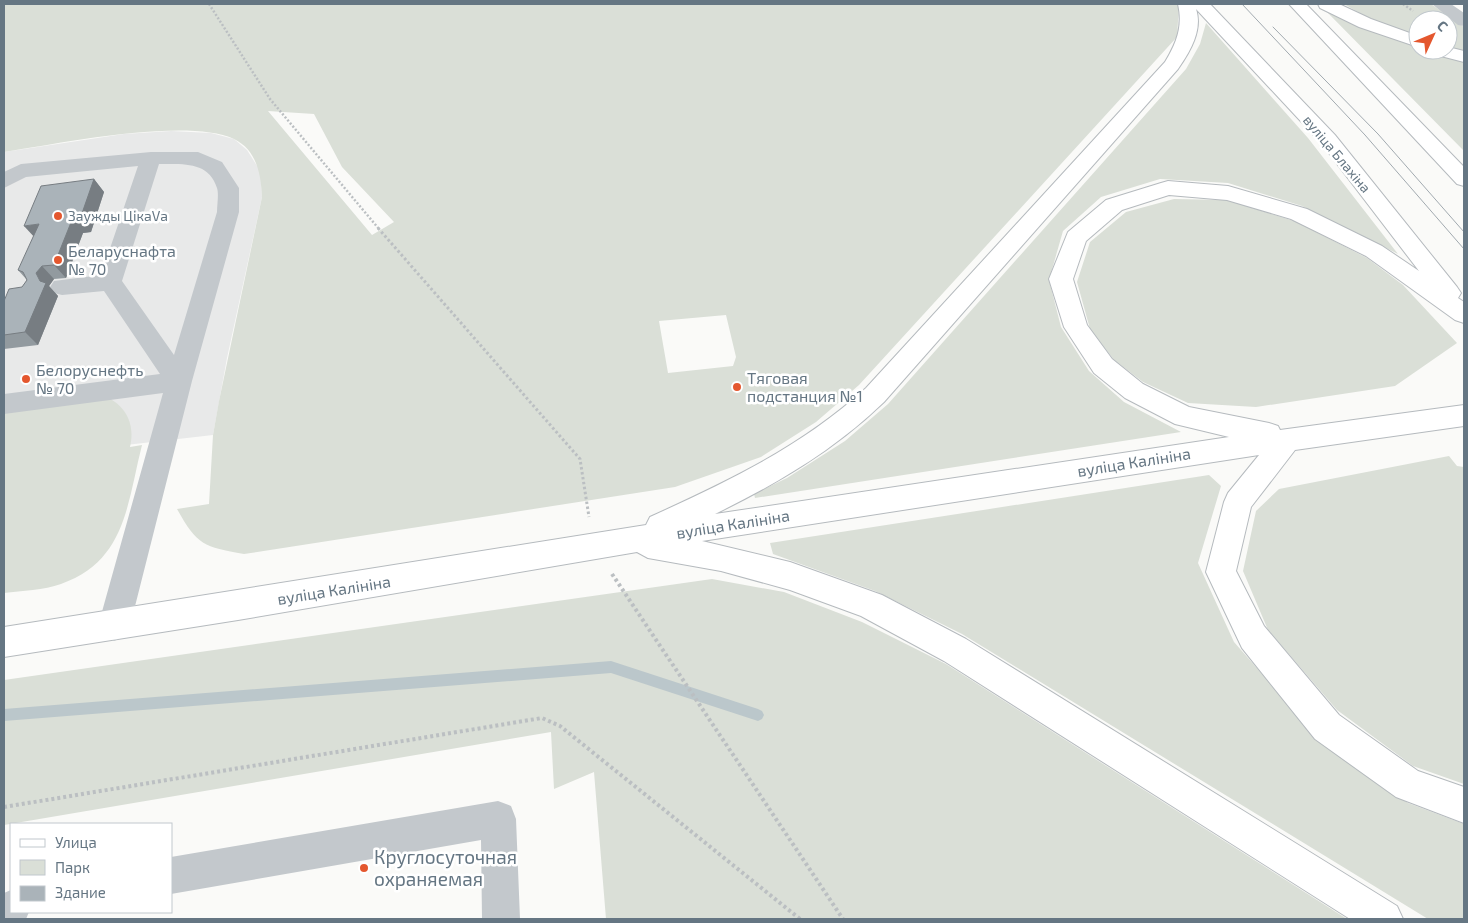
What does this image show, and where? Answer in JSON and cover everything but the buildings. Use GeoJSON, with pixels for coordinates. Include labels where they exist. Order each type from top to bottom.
{"type":"FeatureCollection","features":[{"type":"Feature","properties":{"kind":"main road"},"geometry":{"type":"LineString","coordinates":[[626,541],[704,506],[774,469],[832,433],[875,395],[1172,65],[1188,39],[1190,13],[1186,4]]}},
{"type":"Feature","properties":{"kind":"main road","name":"вуліца Блахіна"},"geometry":{"type":"LineString","coordinates":[[1200,4],[1328,139],[1464,313]]}},
{"type":"Feature","properties":{"kind":"main road"},"geometry":{"type":"LineString","coordinates":[[1297,4],[1464,179]]}},
{"type":"Feature","properties":{"kind":"main road"},"geometry":{"type":"LineString","coordinates":[[1326,4],[1365,23],[1408,38]]}},
{"type":"Feature","properties":{"kind":"main road"},"geometry":{"type":"LineString","coordinates":[[1464,313],[1374,251],[1299,214],[1228,193],[1168,188],[1114,205],[1076,237],[1061,279],[1076,327],[1103,366],[1134,391],[1184,417],[1288,438],[1238,502],[1221,572],[1253,637],[1327,727],[1408,785],[1464,805]]}},
{"type":"Feature","properties":{"kind":"main road","name":"вуліца Калініна"},"geometry":{"type":"LineString","coordinates":[[4,642],[114,626],[626,541],[1288,438],[1463,415]]}},
{"type":"Feature","properties":{"kind":"main road"},"geometry":{"type":"LineString","coordinates":[[626,541],[720,558],[790,576],[871,605],[955,650],[1384,919]]}},
{"type":"Feature","properties":{"kind":"street"},"geometry":{"type":"LineString","coordinates":[[1442,5],[1464,5]]}},
{"type":"Feature","properties":{"kind":"street"},"geometry":{"type":"LineString","coordinates":[[1442,5],[1464,21]]}},
{"type":"Feature","properties":{"kind":"street"},"geometry":{"type":"LineString","coordinates":[[110,282],[151,158]]}},
{"type":"Feature","properties":{"kind":"street"},"geometry":{"type":"LineString","coordinates":[[4,181],[22,171],[151,158],[198,158],[215,167],[228,188],[228,212],[178,381],[114,626]]}},
{"type":"Feature","properties":{"kind":"street"},"geometry":{"type":"LineString","coordinates":[[62,287],[110,282]]}},
{"type":"Feature","properties":{"kind":"street"},"geometry":{"type":"LineString","coordinates":[[110,282],[178,381]]}},
{"type":"Feature","properties":{"kind":"street"},"geometry":{"type":"LineString","coordinates":[[4,404],[178,381]]}},
{"type":"Feature","properties":{"kind":"street"},"geometry":{"type":"LineString","coordinates":[[172,876],[498,819],[501,919]]}},
{"type":"Feature","properties":{"kind":"path"},"geometry":{"type":"LineString","coordinates":[[208,4],[270,99],[357,204],[580,459],[593,547],[843,919]]}},
{"type":"Feature","properties":{"kind":"path"},"geometry":{"type":"LineString","coordinates":[[4,807],[542,718],[560,726],[800,919]]}},
{"type":"Feature","properties":{"kind":"shaded area"},"geometry":{"type":"Polygon","coordinates":[[[171,131],[211,133],[234,139],[247,150],[261,172],[262,197],[227,358],[213,435],[126,445],[4,454],[4,152],[124,134],[171,131]]]}},
{"type":"Feature","properties":{"kind":"green space"},"geometry":{"type":"Polygon","coordinates":[[[4,4],[1179,5],[1177,37],[859,385],[816,422],[761,457],[675,487],[244,554],[219,549],[203,542],[190,530],[177,509],[209,504],[213,435],[262,197],[259,172],[253,156],[242,144],[234,139],[213,133],[185,131],[121,134],[4,152],[4,4]],[[268,111],[372,235],[394,222],[342,167],[314,114],[268,111]],[[726,315],[659,321],[668,373],[733,366],[736,357],[726,315]]]}},
{"type":"Feature","properties":{"kind":"green space"},"geometry":{"type":"Polygon","coordinates":[[[1344,4],[1431,4],[1440,10],[1408,10],[1408,33],[1368,18],[1344,4]]]}},
{"type":"Feature","properties":{"kind":"green space"},"geometry":{"type":"Polygon","coordinates":[[[1326,11],[1408,44],[1408,60],[1456,60],[1464,62],[1464,151],[1326,11]]]}},
{"type":"Feature","properties":{"kind":"green space"},"geometry":{"type":"Polygon","coordinates":[[[1206,23],[1308,138],[1398,254],[1302,206],[1228,183],[1160,179],[1101,197],[1063,231],[1049,280],[1061,327],[1089,371],[1124,402],[1181,432],[755,498],[754,494],[787,478],[845,441],[888,404],[1186,69],[1200,44],[1206,23]]]}},
{"type":"Feature","properties":{"kind":"green space"},"geometry":{"type":"Polygon","coordinates":[[[1458,23],[1464,27],[1464,52],[1458,50],[1458,23]]]}},
{"type":"Feature","properties":{"kind":"green space"},"geometry":{"type":"Polygon","coordinates":[[[1174,199],[1227,200],[1297,222],[1367,258],[1403,285],[1457,343],[1395,386],[1256,407],[1188,403],[1143,382],[1114,360],[1090,329],[1077,282],[1090,242],[1126,212],[1174,199]]]}},
{"type":"Feature","properties":{"kind":"green space"},"geometry":{"type":"Polygon","coordinates":[[[91,391],[110,398],[124,410],[131,427],[130,447],[142,445],[127,509],[120,528],[111,545],[99,561],[83,574],[54,586],[4,593],[4,399],[91,391]]]}},
{"type":"Feature","properties":{"kind":"green space"},"geometry":{"type":"Polygon","coordinates":[[[1449,456],[1457,466],[1464,467],[1464,784],[1413,766],[1337,710],[1268,630],[1243,571],[1256,511],[1279,489],[1449,456]]]}},
{"type":"Feature","properties":{"kind":"green space"},"geometry":{"type":"Polygon","coordinates":[[[1209,475],[1221,486],[1198,563],[1234,642],[1319,739],[1408,803],[1464,824],[1464,919],[1428,919],[962,634],[875,591],[773,554],[770,543],[1209,475]]]}},
{"type":"Feature","properties":{"kind":"green space"},"geometry":{"type":"Polygon","coordinates":[[[712,579],[784,592],[862,622],[946,664],[1347,919],[606,919],[594,772],[554,789],[551,732],[4,825],[4,680],[712,579]]]}},
{"type":"Feature","properties":{"kind":"waterway"},"geometry":{"type":"LineString","coordinates":[[4,715],[611,667],[758,715]]}},
{"type":"Feature","properties":{"kind":"tram line"},"geometry":{"type":"LineString","coordinates":[[1242,4],[1365,135],[1464,249]]}},
{"type":"Feature","properties":{"kind":"tram line"},"geometry":{"type":"LineString","coordinates":[[1273,27],[1378,134],[1464,232]]}},
{"type":"Feature","properties":{"kind":"place","name":"Заужды ЦікаVа"},"geometry":{"type":"Point","coordinates":[58,216]}},
{"type":"Feature","properties":{"kind":"place","name":"Беларуснафта № 70"},"geometry":{"type":"Point","coordinates":[58,260]}},
{"type":"Feature","properties":{"kind":"place","name":"Белоруснефть № 70"},"geometry":{"type":"Point","coordinates":[26,379]}},
{"type":"Feature","properties":{"kind":"place","name":"Тяговая подстанция №1"},"geometry":{"type":"Point","coordinates":[737,387]}},
{"type":"Feature","properties":{"kind":"place","name":"Круглосуточная охраняемая"},"geometry":{"type":"Point","coordinates":[364,868]}}]}
